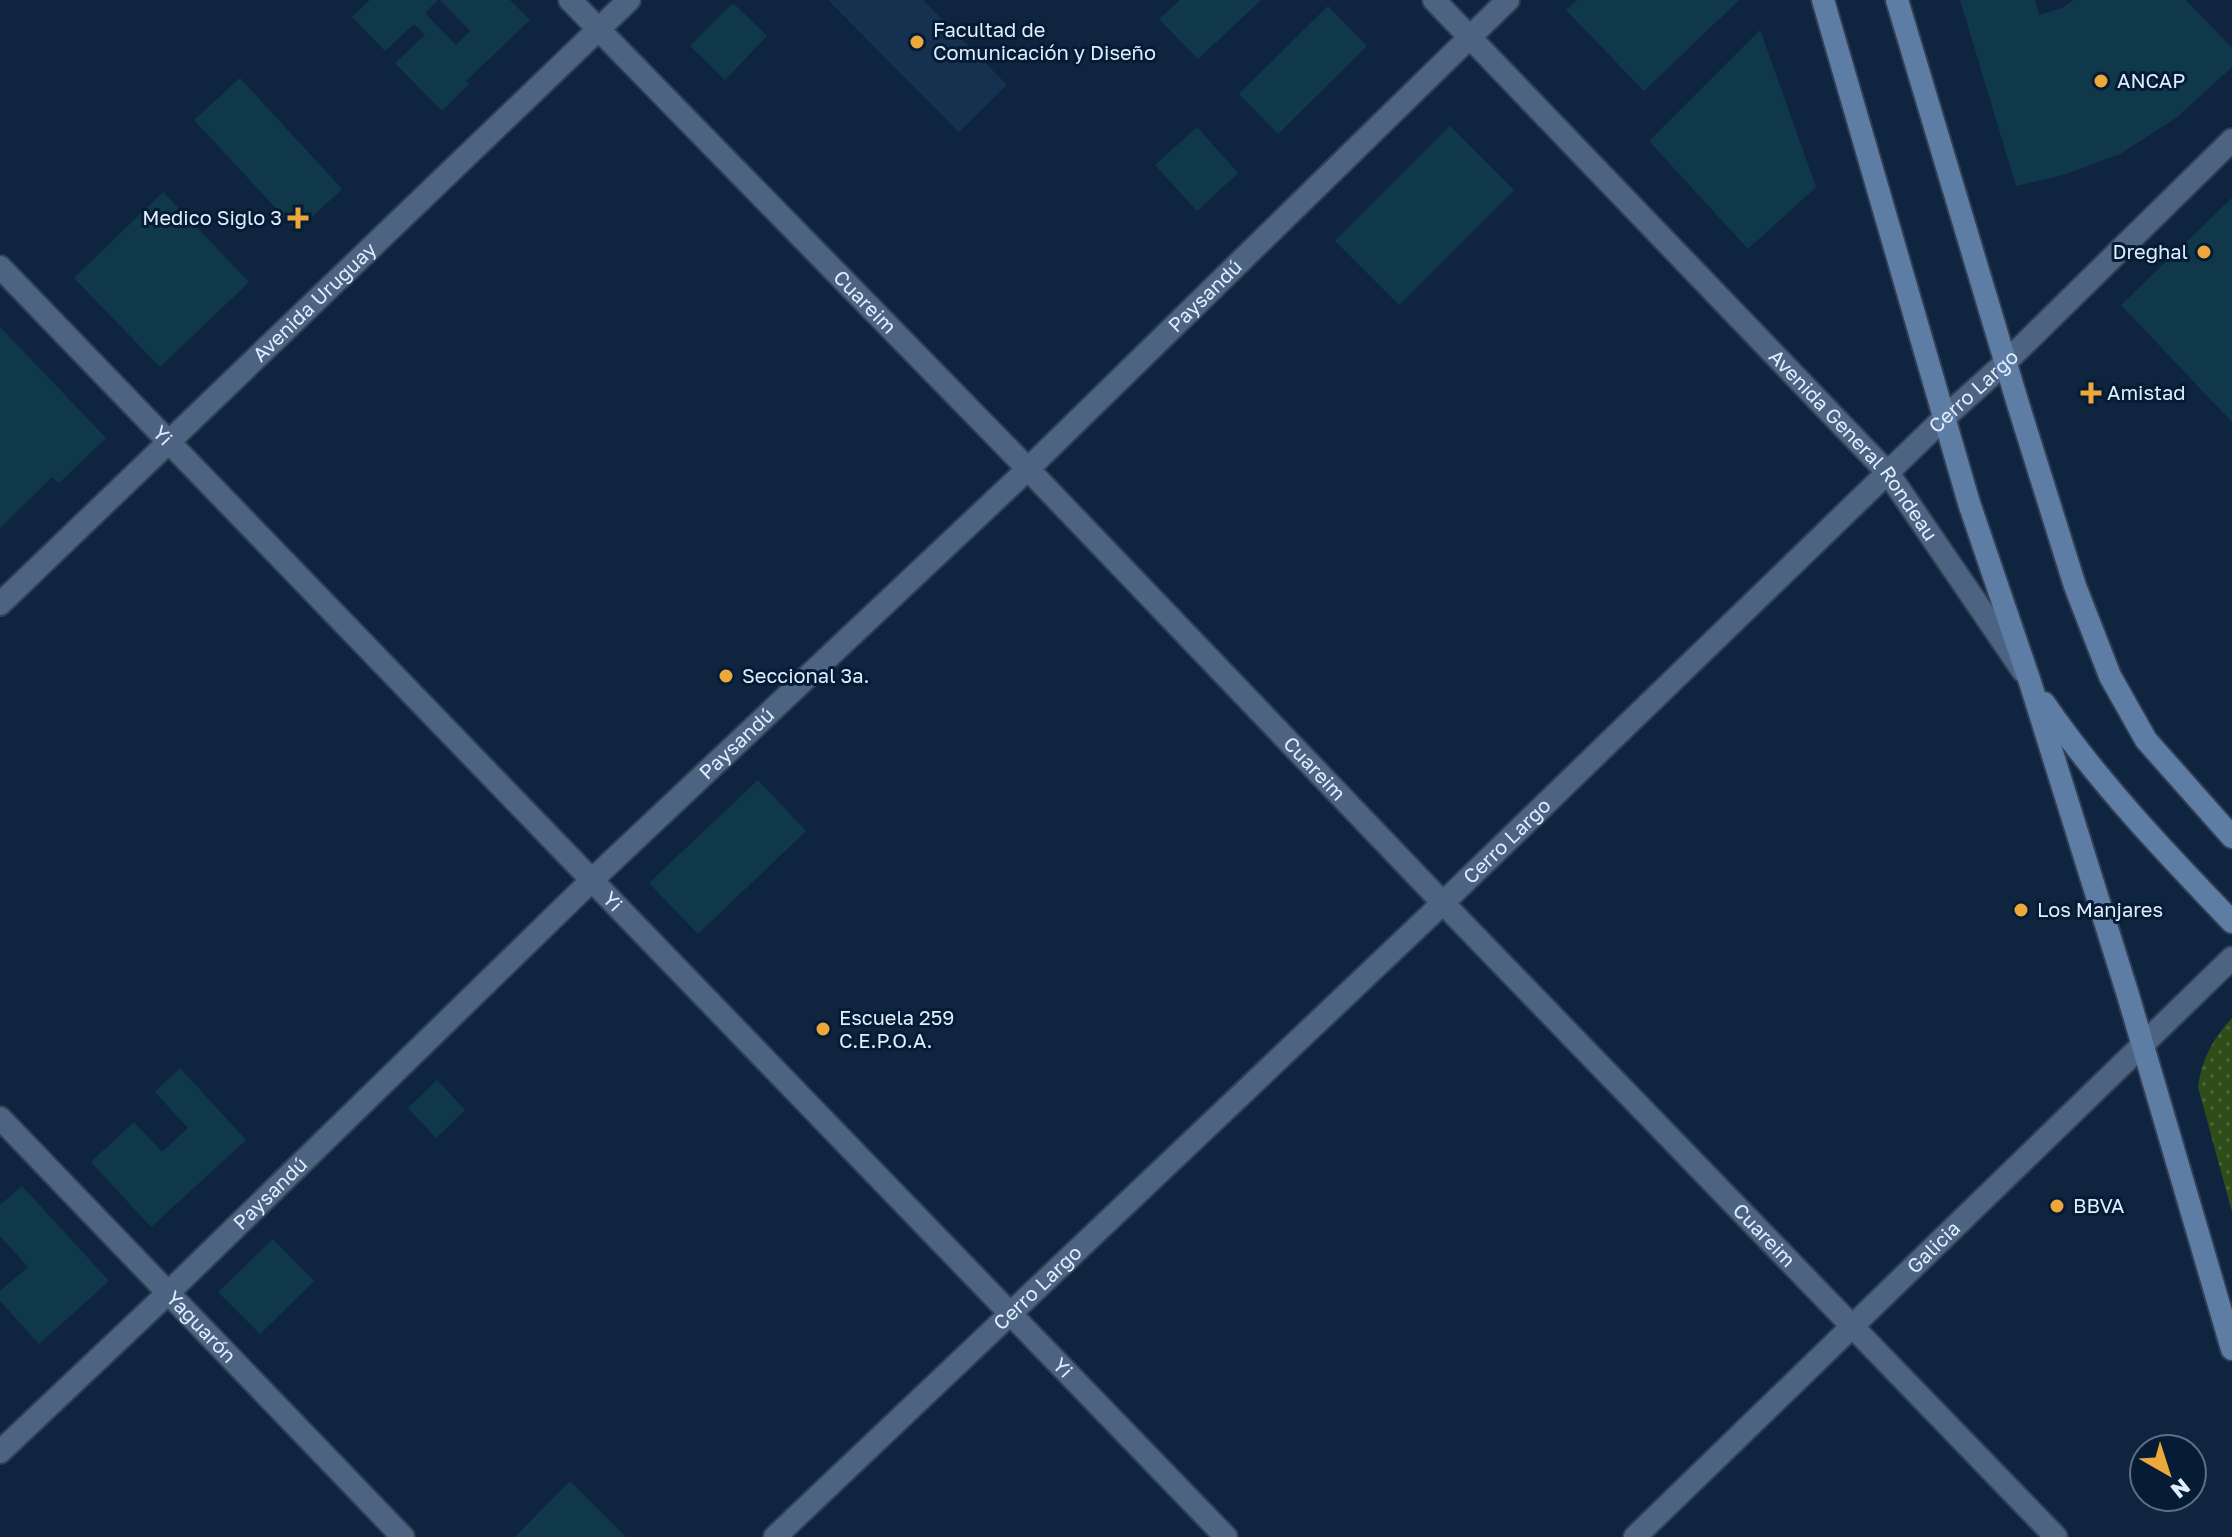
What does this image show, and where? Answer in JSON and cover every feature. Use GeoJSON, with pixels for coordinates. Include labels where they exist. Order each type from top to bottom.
{"type":"FeatureCollection","features":[{"type":"Feature","properties":{"kind":"main road"},"geometry":{"type":"LineString","coordinates":[[1823,0],[1969,503],[2030,682],[2143,1044],[2232,1349]]}},
{"type":"Feature","properties":{"kind":"main road"},"geometry":{"type":"LineString","coordinates":[[1897,0],[2075,586],[2110,676],[2146,740],[2232,837]]}},
{"type":"Feature","properties":{"kind":"main road","name":"Avenida General Rondeau"},"geometry":{"type":"LineString","coordinates":[[2030,682],[2074,747],[2120,804],[2232,922]]}},
{"type":"Feature","properties":{"kind":"street","name":"Cuareim"},"geometry":{"type":"LineString","coordinates":[[570,0],[1028,469],[2056,1537]]}},
{"type":"Feature","properties":{"kind":"street","name":"Avenida Uruguay"},"geometry":{"type":"LineString","coordinates":[[0,604],[629,0]]}},
{"type":"Feature","properties":{"kind":"street","name":"Avenida General Rondeau"},"geometry":{"type":"LineString","coordinates":[[1434,0],[1888,473],[2030,682]]}},
{"type":"Feature","properties":{"kind":"street","name":"Paysandú"},"geometry":{"type":"LineString","coordinates":[[0,1452],[167,1294],[593,879],[1028,469],[1508,0]]}},
{"type":"Feature","properties":{"kind":"street","name":"Cerro Largo"},"geometry":{"type":"LineString","coordinates":[[775,1537],[1443,903],[1944,418],[2005,363],[2232,140]]}},
{"type":"Feature","properties":{"kind":"street","name":"Yi"},"geometry":{"type":"LineString","coordinates":[[0,267],[1226,1537]]}},
{"type":"Feature","properties":{"kind":"street","name":"Galicia"},"geometry":{"type":"LineString","coordinates":[[1635,1537],[2232,958]]}},
{"type":"Feature","properties":{"kind":"street","name":"Yaguarón"},"geometry":{"type":"LineString","coordinates":[[0,1118],[403,1537]]}},
{"type":"Feature","properties":{"kind":"shaded area","name":"Facultad de Comunicación y Diseño"},"geometry":{"type":"Polygon","coordinates":[[[828,0],[923,0],[1007,85],[959,132],[828,0]]]}},
{"type":"Feature","properties":{"kind":"green space"},"geometry":{"type":"Polygon","coordinates":[[[2232,1018],[2232,1212],[2198,1087],[2209,1050],[2232,1018]]]}},
{"type":"Feature","properties":{"kind":"building"},"geometry":{"type":"Polygon","coordinates":[[[370,0],[438,0],[425,13],[456,45],[470,31],[440,0],[510,0],[530,20],[466,81],[469,84],[442,111],[395,63],[425,35],[414,24],[385,51],[352,17],[370,0]]]}},
{"type":"Feature","properties":{"kind":"building"},"geometry":{"type":"Polygon","coordinates":[[[1180,0],[1261,0],[1198,59],[1159,19],[1180,0]]]}},
{"type":"Feature","properties":{"kind":"building"},"geometry":{"type":"Polygon","coordinates":[[[1577,0],[1739,0],[1644,91],[1566,10],[1577,0]]]}},
{"type":"Feature","properties":{"kind":"building","name":"ANCAP"},"geometry":{"type":"Polygon","coordinates":[[[1960,0],[2035,0],[2039,15],[2062,8],[2073,0],[2186,0],[2232,48],[2232,67],[2176,118],[2120,154],[2063,175],[2016,186],[1960,0]]]}},
{"type":"Feature","properties":{"kind":"building"},"geometry":{"type":"Polygon","coordinates":[[[733,3],[767,36],[725,80],[690,46],[733,3]]]}},
{"type":"Feature","properties":{"kind":"building"},"geometry":{"type":"Polygon","coordinates":[[[1328,6],[1367,46],[1278,134],[1239,94],[1328,6]]]}},
{"type":"Feature","properties":{"kind":"building"},"geometry":{"type":"Polygon","coordinates":[[[1760,30],[1816,187],[1748,249],[1649,141],[1760,30]]]}},
{"type":"Feature","properties":{"kind":"building"},"geometry":{"type":"Polygon","coordinates":[[[240,78],[342,189],[297,231],[194,120],[240,78]]]}},
{"type":"Feature","properties":{"kind":"building"},"geometry":{"type":"Polygon","coordinates":[[[1450,126],[1514,190],[1399,305],[1335,241],[1450,126]]]}},
{"type":"Feature","properties":{"kind":"building"},"geometry":{"type":"Polygon","coordinates":[[[1197,127],[1238,173],[1197,211],[1155,165],[1197,127]]]}},
{"type":"Feature","properties":{"kind":"building"},"geometry":{"type":"Polygon","coordinates":[[[163,192],[249,282],[160,367],[74,278],[163,192]]]}},
{"type":"Feature","properties":{"kind":"building","name":"Dreghal"},"geometry":{"type":"Polygon","coordinates":[[[2232,198],[2232,422],[2121,305],[2232,198]]]}},
{"type":"Feature","properties":{"kind":"building"},"geometry":{"type":"Polygon","coordinates":[[[0,327],[106,438],[59,483],[52,477],[0,528],[0,327]]]}},
{"type":"Feature","properties":{"kind":"building"},"geometry":{"type":"Polygon","coordinates":[[[758,780],[806,831],[698,934],[649,883],[758,780]]]}},
{"type":"Feature","properties":{"kind":"building"},"geometry":{"type":"Polygon","coordinates":[[[180,1068],[246,1140],[151,1227],[91,1162],[134,1122],[162,1152],[188,1128],[155,1092],[180,1068]]]}},
{"type":"Feature","properties":{"kind":"building"},"geometry":{"type":"Polygon","coordinates":[[[437,1080],[465,1110],[436,1138],[408,1108],[437,1080]]]}},
{"type":"Feature","properties":{"kind":"building"},"geometry":{"type":"Polygon","coordinates":[[[22,1186],[109,1281],[39,1344],[0,1301],[0,1291],[28,1267],[0,1236],[0,1205],[22,1186]]]}},
{"type":"Feature","properties":{"kind":"building"},"geometry":{"type":"Polygon","coordinates":[[[273,1239],[314,1281],[260,1334],[218,1292],[273,1239]]]}},
{"type":"Feature","properties":{"kind":"building"},"geometry":{"type":"Polygon","coordinates":[[[570,1481],[626,1537],[515,1537],[570,1481]]]}},
{"type":"Feature","properties":{"kind":"place","name":"Facultad de Comunicación y Diseño"},"geometry":{"type":"Point","coordinates":[917,42]}},
{"type":"Feature","properties":{"kind":"place","name":"ANCAP"},"geometry":{"type":"Point","coordinates":[2101,81]}},
{"type":"Feature","properties":{"kind":"place","name":"Medico Siglo 3"},"geometry":{"type":"Point","coordinates":[298,218]}},
{"type":"Feature","properties":{"kind":"place","name":"Dreghal"},"geometry":{"type":"Point","coordinates":[2204,252]}},
{"type":"Feature","properties":{"kind":"place","name":"Amistad"},"geometry":{"type":"Point","coordinates":[2091,393]}},
{"type":"Feature","properties":{"kind":"place","name":"Seccional 3a."},"geometry":{"type":"Point","coordinates":[726,676]}},
{"type":"Feature","properties":{"kind":"place","name":"Los Manjares"},"geometry":{"type":"Point","coordinates":[2021,910]}},
{"type":"Feature","properties":{"kind":"place","name":"Escuela 259 C.E.P.O.A."},"geometry":{"type":"Point","coordinates":[823,1029]}},
{"type":"Feature","properties":{"kind":"place","name":"BBVA"},"geometry":{"type":"Point","coordinates":[2057,1206]}}]}
